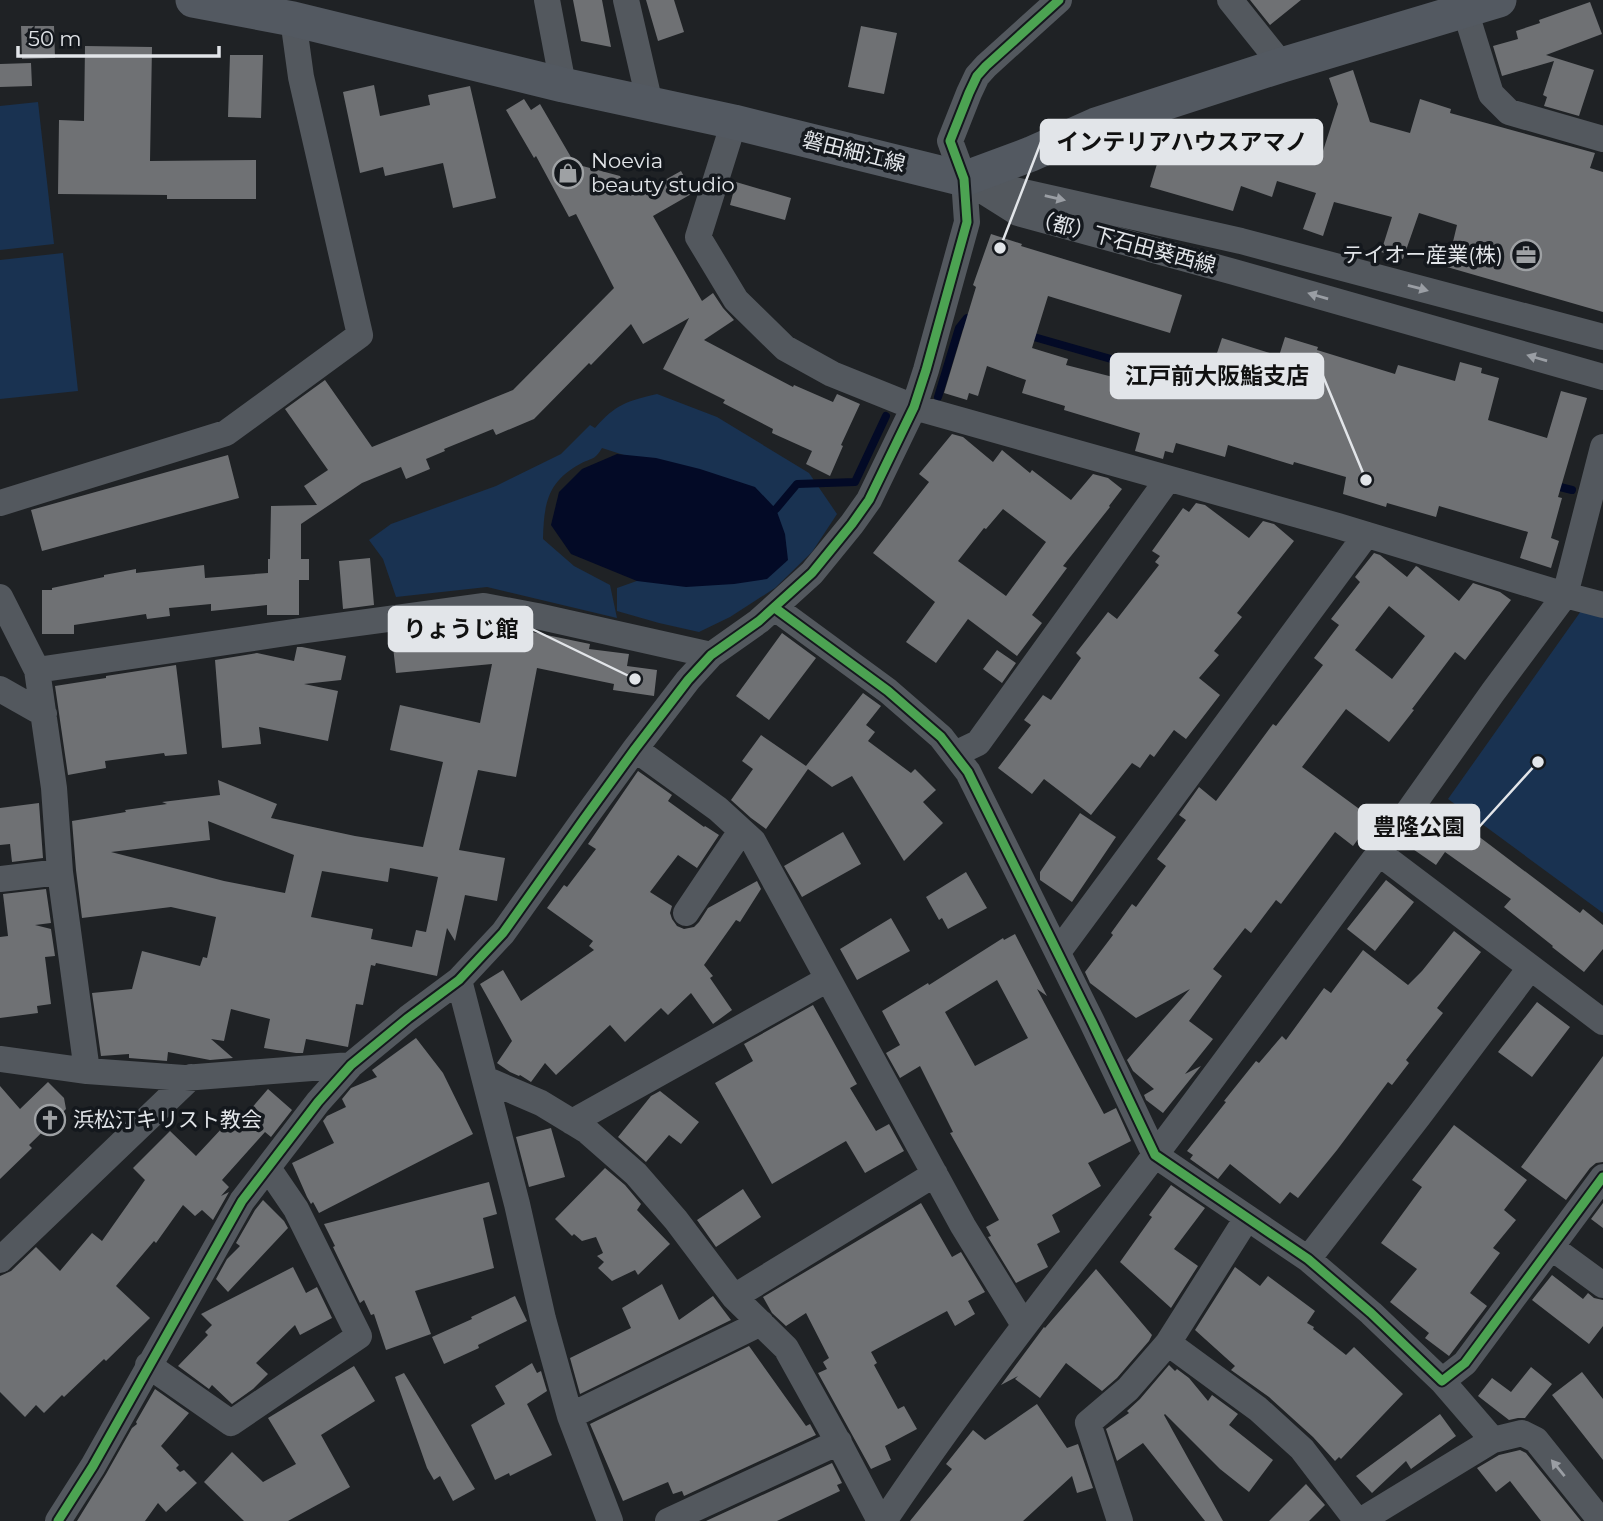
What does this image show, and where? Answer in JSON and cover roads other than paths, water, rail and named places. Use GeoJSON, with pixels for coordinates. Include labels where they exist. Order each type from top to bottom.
{"type":"FeatureCollection","features":[{"type":"Feature","properties":{"kind":"main road","name":"磐田細江線"},"geometry":{"type":"LineString","coordinates":[[193,0],[293,19],[964,179]]}},
{"type":"Feature","properties":{"kind":"main road"},"geometry":{"type":"LineString","coordinates":[[964,179],[1031,154],[1096,125],[1282,65],[1499,0]]}},
{"type":"Feature","properties":{"kind":"street"},"geometry":{"type":"LineString","coordinates":[[547,0],[563,85]]}},
{"type":"Feature","properties":{"kind":"street"},"geometry":{"type":"LineString","coordinates":[[626,0],[650,104]]}},
{"type":"Feature","properties":{"kind":"street"},"geometry":{"type":"LineString","coordinates":[[58,1521],[93,1466],[242,1201],[318,1102],[351,1065],[460,980],[503,933],[688,680],[711,655],[775,608],[812,573],[869,500],[914,407],[967,222],[964,179],[950,141],[977,76],[1059,0]]}},
{"type":"Feature","properties":{"kind":"street"},"geometry":{"type":"LineString","coordinates":[[1230,0],[1282,65]]}},
{"type":"Feature","properties":{"kind":"street"},"geometry":{"type":"LineString","coordinates":[[1465,10],[1491,94],[1508,113],[1603,139]]}},
{"type":"Feature","properties":{"kind":"street"},"geometry":{"type":"LineString","coordinates":[[0,503],[226,433],[360,335],[301,77],[293,19]]}},
{"type":"Feature","properties":{"kind":"street"},"geometry":{"type":"LineString","coordinates":[[734,122],[698,237],[736,300],[785,348],[832,374],[914,407],[1603,604]]}},
{"type":"Feature","properties":{"kind":"street","name":"（都）下石田葵西線"},"geometry":{"type":"LineString","coordinates":[[964,179],[1241,241],[1603,337]]}},
{"type":"Feature","properties":{"kind":"street","name":"（都）下石田葵西線"},"geometry":{"type":"LineString","coordinates":[[964,179],[1018,213],[1603,377]]}},
{"type":"Feature","properties":{"kind":"street"},"geometry":{"type":"LineString","coordinates":[[485,1079],[541,1103],[587,1131],[636,1174],[676,1220],[734,1297],[786,1348],[882,1521],[1024,1325],[1155,1155],[1379,853],[1565,595],[1603,447]]}},
{"type":"Feature","properties":{"kind":"street"},"geometry":{"type":"LineString","coordinates":[[955,754],[978,743],[1168,479]]}},
{"type":"Feature","properties":{"kind":"street"},"geometry":{"type":"LineString","coordinates":[[1058,952],[1366,535]]}},
{"type":"Feature","properties":{"kind":"street"},"geometry":{"type":"LineString","coordinates":[[0,597],[37,670],[54,788],[60,873],[87,1071]]}},
{"type":"Feature","properties":{"kind":"street"},"geometry":{"type":"LineString","coordinates":[[37,670],[484,606],[711,655]]}},
{"type":"Feature","properties":{"kind":"street"},"geometry":{"type":"LineString","coordinates":[[775,608],[888,691],[941,737],[968,772],[1155,1155],[1308,1259],[1371,1313],[1442,1381],[1493,1440]]}},
{"type":"Feature","properties":{"kind":"street"},"geometry":{"type":"LineString","coordinates":[[0,689],[44,714]]}},
{"type":"Feature","properties":{"kind":"street"},"geometry":{"type":"LineString","coordinates":[[635,749],[718,809],[753,841],[963,1226],[1024,1325]]}},
{"type":"Feature","properties":{"kind":"street"},"geometry":{"type":"LineString","coordinates":[[686,913],[741,831]]}},
{"type":"Feature","properties":{"kind":"street"},"geometry":{"type":"LineString","coordinates":[[1379,853],[1603,1022]]}},
{"type":"Feature","properties":{"kind":"street"},"geometry":{"type":"LineString","coordinates":[[0,879],[60,873]]}},
{"type":"Feature","properties":{"kind":"street"},"geometry":{"type":"LineString","coordinates":[[1308,1259],[1530,968]]}},
{"type":"Feature","properties":{"kind":"street"},"geometry":{"type":"LineString","coordinates":[[572,1122],[828,979]]}},
{"type":"Feature","properties":{"kind":"street"},"geometry":{"type":"LineString","coordinates":[[460,980],[543,1319],[570,1416],[610,1521]]}},
{"type":"Feature","properties":{"kind":"street"},"geometry":{"type":"LineString","coordinates":[[0,1059],[87,1071],[191,1077],[351,1065]]}},
{"type":"Feature","properties":{"kind":"street"},"geometry":{"type":"LineString","coordinates":[[0,1260],[191,1077]]}},
{"type":"Feature","properties":{"kind":"street"},"geometry":{"type":"LineString","coordinates":[[149,1365],[231,1423],[359,1336],[296,1209],[268,1168]]}},
{"type":"Feature","properties":{"kind":"street"},"geometry":{"type":"LineString","coordinates":[[734,1297],[935,1174]]}},
{"type":"Feature","properties":{"kind":"street"},"geometry":{"type":"LineString","coordinates":[[1442,1381],[1465,1363],[1603,1178]]}},
{"type":"Feature","properties":{"kind":"street"},"geometry":{"type":"LineString","coordinates":[[1120,1521],[1088,1423],[1128,1389],[1168,1343],[1247,1218]]}},
{"type":"Feature","properties":{"kind":"street"},"geometry":{"type":"LineString","coordinates":[[1551,1247],[1603,1285]]}},
{"type":"Feature","properties":{"kind":"street"},"geometry":{"type":"LineString","coordinates":[[570,1416],[761,1323]]}},
{"type":"Feature","properties":{"kind":"street"},"geometry":{"type":"LineString","coordinates":[[1168,1343],[1258,1409],[1302,1449],[1358,1521],[1493,1440],[1522,1433],[1536,1440],[1601,1521]]}},
{"type":"Feature","properties":{"kind":"street"},"geometry":{"type":"LineString","coordinates":[[668,1521],[839,1442]]}},
{"type":"Feature","properties":{"kind":"waterway"},"geometry":{"type":"LineString","coordinates":[[938,397],[959,328],[967,318],[974,320]]}},
{"type":"Feature","properties":{"kind":"waterway"},"geometry":{"type":"LineString","coordinates":[[1027,335],[1216,389]]}},
{"type":"Feature","properties":{"kind":"waterway"},"geometry":{"type":"LineString","coordinates":[[776,509],[797,484],[855,482],[886,416]]}},
{"type":"Feature","properties":{"kind":"waterway"},"geometry":{"type":"LineString","coordinates":[[1552,485],[1572,490]]}},
{"type":"Feature","properties":{"kind":"place","name":"Noevia beauty studio"},"geometry":{"type":"Point","coordinates":[568,173]}},
{"type":"Feature","properties":{"kind":"place","name":"インテリアハウスアマノ"},"geometry":{"type":"Point","coordinates":[1000,248]}},
{"type":"Feature","properties":{"kind":"place","name":"テイオー産業(株)"},"geometry":{"type":"Point","coordinates":[1526,255]}},
{"type":"Feature","properties":{"kind":"place","name":"江戸前大阪鮨支店"},"geometry":{"type":"Point","coordinates":[1366,480]}},
{"type":"Feature","properties":{"kind":"place","name":"りょうじ館"},"geometry":{"type":"Point","coordinates":[635,679]}},
{"type":"Feature","properties":{"kind":"place","name":"豊隆公園"},"geometry":{"type":"Point","coordinates":[1538,762]}},
{"type":"Feature","properties":{"kind":"place","name":"浜松汀キリスト教会"},"geometry":{"type":"Point","coordinates":[50,1120]}}]}
